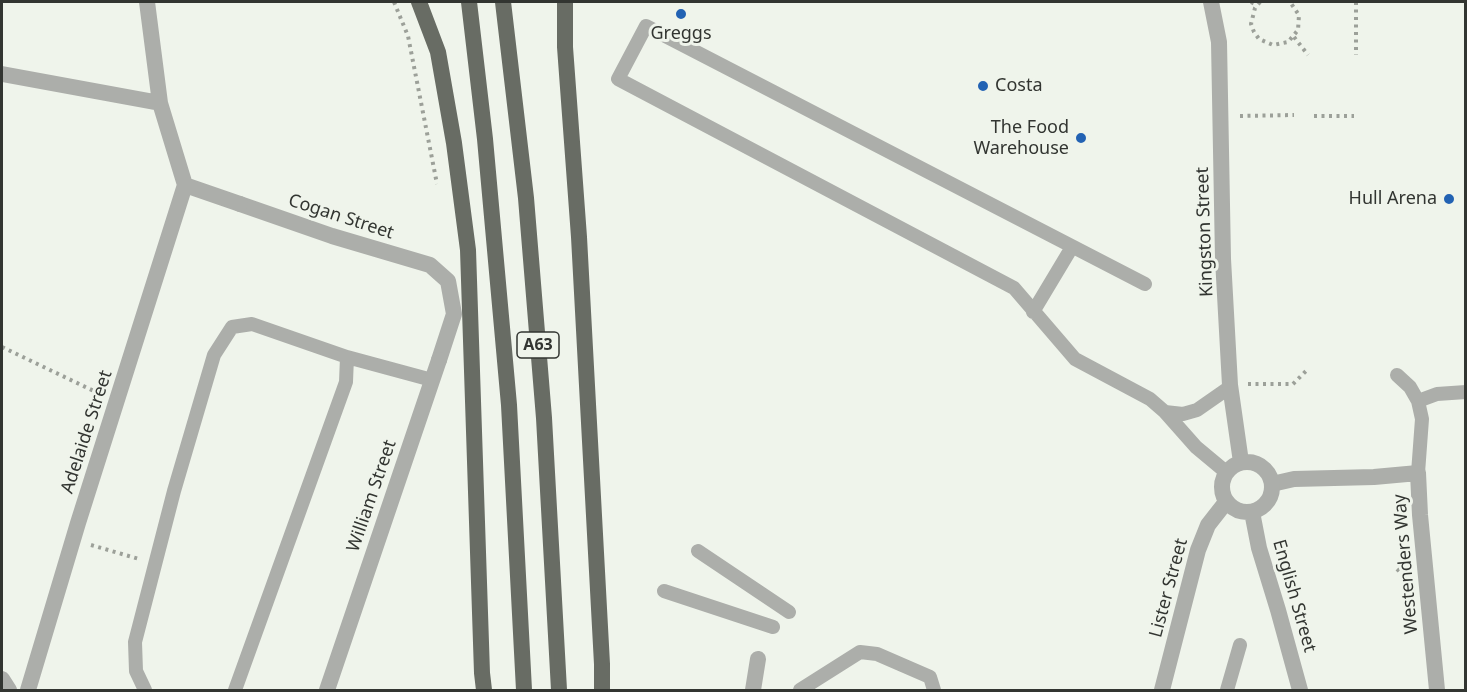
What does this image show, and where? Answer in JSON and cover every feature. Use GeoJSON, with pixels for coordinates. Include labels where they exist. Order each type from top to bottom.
{"type":"FeatureCollection","features":[{"type":"Feature","properties":{"kind":"highway"},"geometry":{"type":"LineString","coordinates":[[419,2],[438,52],[454,143],[468,250],[484,690]]}},
{"type":"Feature","properties":{"kind":"highway","name":"A63"},"geometry":{"type":"LineString","coordinates":[[470,2],[510,405],[524,690]]}},
{"type":"Feature","properties":{"kind":"highway","name":"A63"},"geometry":{"type":"LineString","coordinates":[[503,2],[529,233],[544,418],[559,690]]}},
{"type":"Feature","properties":{"kind":"highway"},"geometry":{"type":"LineString","coordinates":[[565,2],[565,47],[580,249],[602,690]]}},
{"type":"Feature","properties":{"kind":"street"},"geometry":{"type":"LineString","coordinates":[[147,2],[160,103],[185,185]]}},
{"type":"Feature","properties":{"kind":"street","name":"Kingston Street"},"geometry":{"type":"LineString","coordinates":[[1211,2],[1219,42],[1223,259],[1230,386],[1241,462]]}},
{"type":"Feature","properties":{"kind":"street"},"geometry":{"type":"LineString","coordinates":[[2,74],[160,103]]}},
{"type":"Feature","properties":{"kind":"street","name":"Cogan Street"},"geometry":{"type":"LineString","coordinates":[[185,185],[332,236],[430,265],[448,281],[454,314]]}},
{"type":"Feature","properties":{"kind":"street","name":"Adelaide Street"},"geometry":{"type":"LineString","coordinates":[[28,690],[73,539],[185,185]]}},
{"type":"Feature","properties":{"kind":"street","name":"William Street"},"geometry":{"type":"LineString","coordinates":[[327,690],[454,314]]}},
{"type":"Feature","properties":{"kind":"street"},"geometry":{"type":"LineString","coordinates":[[1251,461],[1261,466],[1269,473],[1272,484],[1271,496],[1263,507],[1252,513],[1233,508],[1226,502],[1221,492],[1226,472],[1232,465],[1241,462],[1251,461]]}},
{"type":"Feature","properties":{"kind":"street","name":"Westenders Way"},"geometry":{"type":"LineString","coordinates":[[1272,484],[1294,479],[1374,477],[1418,473],[1437,690]]}},
{"type":"Feature","properties":{"kind":"street","name":"Lister Street"},"geometry":{"type":"LineString","coordinates":[[1162,690],[1198,550],[1208,525],[1226,502]]}},
{"type":"Feature","properties":{"kind":"street","name":"English Street"},"geometry":{"type":"LineString","coordinates":[[1252,513],[1259,548],[1300,690]]}},
{"type":"Feature","properties":{"kind":"street"},"geometry":{"type":"LineString","coordinates":[[756,689],[758,659]]}},
{"type":"Feature","properties":{"kind":"street"},"geometry":{"type":"LineString","coordinates":[[2,679],[9,690]]}},
{"type":"Feature","properties":{"kind":"lane"},"geometry":{"type":"LineString","coordinates":[[1145,284],[646,26],[618,79],[1014,288],[1075,359],[1150,399],[1165,412],[1196,447],[1226,472]]}},
{"type":"Feature","properties":{"kind":"lane"},"geometry":{"type":"LineString","coordinates":[[1034,312],[1072,247]]}},
{"type":"Feature","properties":{"kind":"lane"},"geometry":{"type":"LineString","coordinates":[[145,690],[136,671],[135,642],[174,491],[214,355],[232,327],[252,324],[347,357],[432,380]]}},
{"type":"Feature","properties":{"kind":"lane"},"geometry":{"type":"LineString","coordinates":[[238,689],[346,382],[347,357]]}},
{"type":"Feature","properties":{"kind":"lane"},"geometry":{"type":"LineString","coordinates":[[1397,375],[1410,387],[1418,401],[1422,419],[1418,473]]}},
{"type":"Feature","properties":{"kind":"lane"},"geometry":{"type":"LineString","coordinates":[[1165,412],[1183,414],[1197,410],[1230,386]]}},
{"type":"Feature","properties":{"kind":"lane"},"geometry":{"type":"LineString","coordinates":[[1418,401],[1437,394],[1466,392]]}},
{"type":"Feature","properties":{"kind":"lane"},"geometry":{"type":"LineString","coordinates":[[698,551],[789,612]]}},
{"type":"Feature","properties":{"kind":"lane"},"geometry":{"type":"LineString","coordinates":[[664,591],[773,627]]}},
{"type":"Feature","properties":{"kind":"lane"},"geometry":{"type":"LineString","coordinates":[[1227,690],[1240,645]]}},
{"type":"Feature","properties":{"kind":"lane"},"geometry":{"type":"LineString","coordinates":[[800,690],[860,652],[876,654],[930,677],[934,690]]}},
{"type":"Feature","properties":{"kind":"path"},"geometry":{"type":"LineString","coordinates":[[1251,2],[1259,3],[1252,16],[1251,24],[1254,32],[1259,39],[1273,45],[1288,42],[1298,30],[1299,15],[1290,2]]}},
{"type":"Feature","properties":{"kind":"path"},"geometry":{"type":"LineString","coordinates":[[1356,2],[1356,55]]}},
{"type":"Feature","properties":{"kind":"path"},"geometry":{"type":"LineString","coordinates":[[1294,37],[1308,55]]}},
{"type":"Feature","properties":{"kind":"path"},"geometry":{"type":"LineString","coordinates":[[1249,115],[1294,115]]}},
{"type":"Feature","properties":{"kind":"path"},"geometry":{"type":"LineString","coordinates":[[1314,116],[1354,116]]}},
{"type":"Feature","properties":{"kind":"path"},"geometry":{"type":"LineString","coordinates":[[2,346],[117,402]]}},
{"type":"Feature","properties":{"kind":"path"},"geometry":{"type":"LineString","coordinates":[[1230,386],[1293,384],[1308,369]]}},
{"type":"Feature","properties":{"kind":"path"},"geometry":{"type":"LineString","coordinates":[[73,539],[155,564]]}},
{"type":"Feature","properties":{"kind":"place","name":"Greggs"},"geometry":{"type":"Point","coordinates":[681,14]}},
{"type":"Feature","properties":{"kind":"place","name":"Costa"},"geometry":{"type":"Point","coordinates":[983,86]}},
{"type":"Feature","properties":{"kind":"place","name":"The Food Warehouse"},"geometry":{"type":"Point","coordinates":[1081,138]}},
{"type":"Feature","properties":{"kind":"place","name":"Hull Arena"},"geometry":{"type":"Point","coordinates":[1449,199]}}]}
